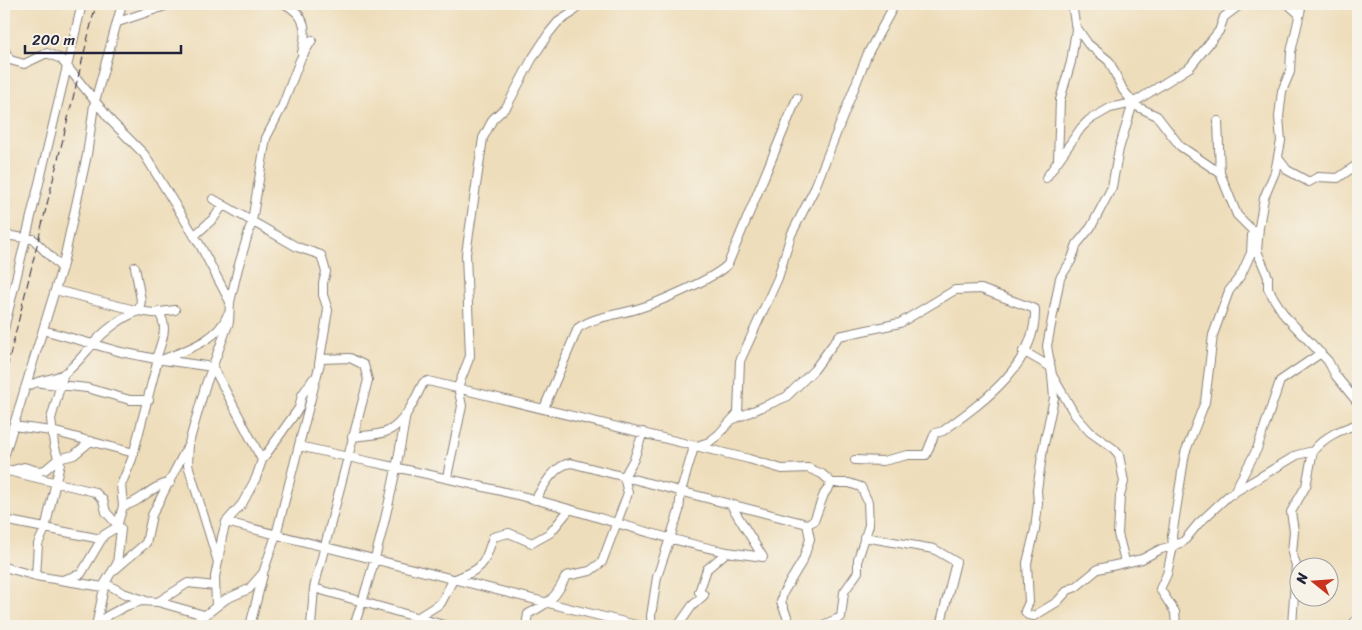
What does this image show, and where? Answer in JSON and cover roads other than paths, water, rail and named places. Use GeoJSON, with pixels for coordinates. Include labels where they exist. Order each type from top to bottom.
{"type":"FeatureCollection","features":[{"type":"Feature","properties":{"kind":"street"},"geometry":{"type":"LineString","coordinates":[[4,329],[82,4]]}},
{"type":"Feature","properties":{"kind":"street"},"geometry":{"type":"LineString","coordinates":[[4,457],[62,268],[87,155],[95,99],[122,4]]}},
{"type":"Feature","properties":{"kind":"street"},"geometry":{"type":"LineString","coordinates":[[118,22],[171,4]]}},
{"type":"Feature","properties":{"kind":"street"},"geometry":{"type":"LineString","coordinates":[[159,359],[194,347],[210,337],[226,320],[252,221],[266,138],[282,107],[300,60],[306,35],[303,22],[296,10],[285,4]]}},
{"type":"Feature","properties":{"kind":"street"},"geometry":{"type":"LineString","coordinates":[[446,477],[462,406],[458,387],[470,356],[466,254],[483,138],[493,119],[508,106],[532,59],[549,33],[558,22],[572,13],[579,4]]}},
{"type":"Feature","properties":{"kind":"street"},"geometry":{"type":"LineString","coordinates":[[694,447],[709,442],[738,413],[740,361],[775,286],[791,235],[814,190],[868,53],[895,4]]}},
{"type":"Feature","properties":{"kind":"street"},"geometry":{"type":"LineString","coordinates":[[1058,160],[1060,100],[1071,62],[1075,25],[1072,4]]}},
{"type":"Feature","properties":{"kind":"street"},"geometry":{"type":"LineString","coordinates":[[1046,178],[1081,128],[1089,120],[1110,108],[1133,103],[1190,67],[1219,31],[1224,17],[1241,4]]}},
{"type":"Feature","properties":{"kind":"street"},"geometry":{"type":"LineString","coordinates":[[1288,4],[1299,14]]}},
{"type":"Feature","properties":{"kind":"street"},"geometry":{"type":"LineString","coordinates":[[1176,626],[1175,612],[1160,589],[1167,574],[1173,546],[1172,536],[1185,453],[1205,402],[1212,335],[1230,291],[1241,276],[1251,253],[1264,198],[1275,172],[1278,158],[1281,98],[1290,72],[1302,4]]}},
{"type":"Feature","properties":{"kind":"street"},"geometry":{"type":"LineString","coordinates":[[1075,25],[1088,44],[1109,61],[1123,90],[1133,103],[1157,116],[1180,146],[1220,173]]}},
{"type":"Feature","properties":{"kind":"street"},"geometry":{"type":"LineString","coordinates":[[300,60],[312,40]]}},
{"type":"Feature","properties":{"kind":"street"},"geometry":{"type":"LineString","coordinates":[[4,48],[10,60],[24,64],[47,53],[61,59],[112,122],[144,154],[194,236],[230,306],[228,322],[189,443],[152,515],[146,543],[111,573]]}},
{"type":"Feature","properties":{"kind":"street"},"geometry":{"type":"LineString","coordinates":[[544,408],[578,328],[588,322],[638,309],[677,294],[722,271],[728,264],[797,98]]}},
{"type":"Feature","properties":{"kind":"street"},"geometry":{"type":"LineString","coordinates":[[1125,562],[1118,534],[1120,496],[1124,482],[1118,455],[1114,449],[1090,432],[1075,415],[1052,375],[1049,366],[1047,339],[1060,278],[1071,260],[1077,244],[1091,228],[1112,188],[1119,149],[1133,103]]}},
{"type":"Feature","properties":{"kind":"street"},"geometry":{"type":"LineString","coordinates":[[1218,121],[1220,173],[1237,215],[1256,229]]}},
{"type":"Feature","properties":{"kind":"street"},"geometry":{"type":"LineString","coordinates":[[1278,158],[1287,170],[1309,182],[1318,177],[1338,178],[1358,164]]}},
{"type":"Feature","properties":{"kind":"street"},"geometry":{"type":"LineString","coordinates":[[213,199],[297,247],[321,255],[326,272],[323,283],[323,295],[328,310],[321,359],[276,535],[263,573],[250,626]]}},
{"type":"Feature","properties":{"kind":"street"},"geometry":{"type":"LineString","coordinates":[[194,236],[214,218],[223,205]]}},
{"type":"Feature","properties":{"kind":"street"},"geometry":{"type":"LineString","coordinates":[[1256,229],[1257,250],[1268,277],[1268,288],[1273,297],[1285,316],[1328,361],[1336,376],[1358,403]]}},
{"type":"Feature","properties":{"kind":"street"},"geometry":{"type":"LineString","coordinates":[[4,235],[33,240],[62,268]]}},
{"type":"Feature","properties":{"kind":"street"},"geometry":{"type":"LineString","coordinates":[[135,267],[141,300],[139,311]]}},
{"type":"Feature","properties":{"kind":"street"},"geometry":{"type":"LineString","coordinates":[[732,420],[786,397],[814,370],[839,336],[900,323],[955,290],[981,289],[1035,310],[1036,327],[1002,386],[984,402],[943,431],[935,433],[926,455],[908,456],[883,462],[855,460]]}},
{"type":"Feature","properties":{"kind":"street"},"geometry":{"type":"LineString","coordinates":[[55,290],[139,311],[158,312],[174,310]]}},
{"type":"Feature","properties":{"kind":"street"},"geometry":{"type":"LineString","coordinates":[[41,383],[64,373],[78,363],[93,343],[128,315],[139,311]]}},
{"type":"Feature","properties":{"kind":"street"},"geometry":{"type":"LineString","coordinates":[[62,580],[81,574],[102,539],[117,525],[124,506],[121,485],[134,453],[149,400],[165,327],[164,320],[158,312]]}},
{"type":"Feature","properties":{"kind":"street"},"geometry":{"type":"LineString","coordinates":[[43,330],[121,352],[213,368]]}},
{"type":"Feature","properties":{"kind":"street"},"geometry":{"type":"LineString","coordinates":[[1023,351],[1049,366]]}},
{"type":"Feature","properties":{"kind":"street"},"geometry":{"type":"LineString","coordinates":[[1233,494],[1257,449],[1280,382],[1321,353]]}},
{"type":"Feature","properties":{"kind":"street"},"geometry":{"type":"LineString","coordinates":[[311,626],[314,588],[352,437],[366,390],[367,372],[364,365],[350,358],[321,359]]}},
{"type":"Feature","properties":{"kind":"street"},"geometry":{"type":"LineString","coordinates":[[216,606],[214,586],[226,522],[242,504],[256,478],[262,460],[299,408],[302,395],[311,384],[321,359]]}},
{"type":"Feature","properties":{"kind":"street"},"geometry":{"type":"LineString","coordinates":[[213,368],[262,460]]}},
{"type":"Feature","properties":{"kind":"street"},"geometry":{"type":"LineString","coordinates":[[36,576],[38,544],[46,529],[60,464],[51,419],[64,373]]}},
{"type":"Feature","properties":{"kind":"street"},"geometry":{"type":"LineString","coordinates":[[1052,375],[1054,398],[1042,449],[1036,490],[1038,503],[1035,530],[1027,563],[1029,602],[1025,611],[1028,615],[1034,616],[1057,602],[1068,590],[1076,587],[1098,569],[1142,559],[1161,548],[1173,546],[1184,541],[1198,524],[1233,494],[1297,455],[1313,452]]}},
{"type":"Feature","properties":{"kind":"street"},"geometry":{"type":"LineString","coordinates":[[352,437],[387,432],[406,414],[425,382],[458,387],[602,424],[643,432],[782,469],[808,468],[822,474],[832,483],[848,483],[861,487],[865,492],[868,502],[869,525],[858,559],[858,572],[844,592],[841,617],[821,626]]}},
{"type":"Feature","properties":{"kind":"street"},"geometry":{"type":"LineString","coordinates":[[25,388],[32,383],[41,383],[87,388],[130,400],[149,400]]}},
{"type":"Feature","properties":{"kind":"street"},"geometry":{"type":"LineString","coordinates":[[354,626],[363,602],[397,467],[406,414]]}},
{"type":"Feature","properties":{"kind":"street"},"geometry":{"type":"LineString","coordinates":[[1292,626],[1296,565],[1292,553],[1294,531],[1291,512],[1306,486],[1313,452],[1322,440],[1344,427],[1358,424]]}},
{"type":"Feature","properties":{"kind":"street"},"geometry":{"type":"LineString","coordinates":[[13,426],[52,431],[76,439],[91,441],[134,453]]}},
{"type":"Feature","properties":{"kind":"street"},"geometry":{"type":"LineString","coordinates":[[526,626],[528,614],[548,604],[558,594],[566,576],[590,571],[602,562],[618,525],[628,493],[624,477],[634,458],[643,432]]}},
{"type":"Feature","properties":{"kind":"street"},"geometry":{"type":"LineString","coordinates":[[6,471],[24,468],[38,471],[45,470],[58,459],[74,455],[91,441]]}},
{"type":"Feature","properties":{"kind":"street"},"geometry":{"type":"LineString","coordinates":[[189,443],[188,465],[218,562]]}},
{"type":"Feature","properties":{"kind":"street"},"geometry":{"type":"LineString","coordinates":[[299,446],[446,477],[669,538],[727,552],[763,557],[731,504]]}},
{"type":"Feature","properties":{"kind":"street"},"geometry":{"type":"LineString","coordinates":[[652,626],[653,599],[669,538],[679,511],[681,491],[694,447]]}},
{"type":"Feature","properties":{"kind":"street"},"geometry":{"type":"LineString","coordinates":[[535,500],[552,476],[565,464],[578,464],[807,524],[814,521],[824,494],[832,483]]}},
{"type":"Feature","properties":{"kind":"street"},"geometry":{"type":"LineString","coordinates":[[6,471],[95,492],[104,500],[106,512],[121,529],[117,564],[104,585],[97,626]]}},
{"type":"Feature","properties":{"kind":"street"},"geometry":{"type":"LineString","coordinates":[[124,506],[131,505],[162,484],[170,483]]}},
{"type":"Feature","properties":{"kind":"street"},"geometry":{"type":"LineString","coordinates":[[417,618],[441,603],[453,580],[476,571],[485,562],[493,537],[509,533],[532,543],[550,533],[569,510]]}},
{"type":"Feature","properties":{"kind":"street"},"geometry":{"type":"LineString","coordinates":[[4,520],[102,539]]}},
{"type":"Feature","properties":{"kind":"street"},"geometry":{"type":"LineString","coordinates":[[226,522],[640,626]]}},
{"type":"Feature","properties":{"kind":"street"},"geometry":{"type":"LineString","coordinates":[[792,626],[782,602],[783,593],[803,560],[810,539],[807,524]]}},
{"type":"Feature","properties":{"kind":"street"},"geometry":{"type":"LineString","coordinates":[[864,537],[934,549],[956,562],[940,626]]}},
{"type":"Feature","properties":{"kind":"street"},"geometry":{"type":"LineString","coordinates":[[678,626],[692,606],[704,595],[699,592],[707,569],[727,552]]}},
{"type":"Feature","properties":{"kind":"street"},"geometry":{"type":"LineString","coordinates":[[4,567],[36,576],[104,585],[148,602]]}},
{"type":"Feature","properties":{"kind":"street"},"geometry":{"type":"LineString","coordinates":[[194,625],[216,606],[249,588],[263,573]]}},
{"type":"Feature","properties":{"kind":"street"},"geometry":{"type":"LineString","coordinates":[[159,601],[188,583],[214,586]]}},
{"type":"Feature","properties":{"kind":"street"},"geometry":{"type":"LineString","coordinates":[[314,588],[447,626]]}},
{"type":"Feature","properties":{"kind":"street"},"geometry":{"type":"LineString","coordinates":[[97,626],[107,616],[126,606],[148,602],[159,601],[204,616]]}},
{"type":"Feature","properties":{"kind":"street"},"geometry":{"type":"LineString","coordinates":[[1352,626],[1358,617]]}},
{"type":"Feature","properties":{"kind":"railway"},"geometry":{"type":"LineString","coordinates":[[4,380],[96,4]]}}]}
